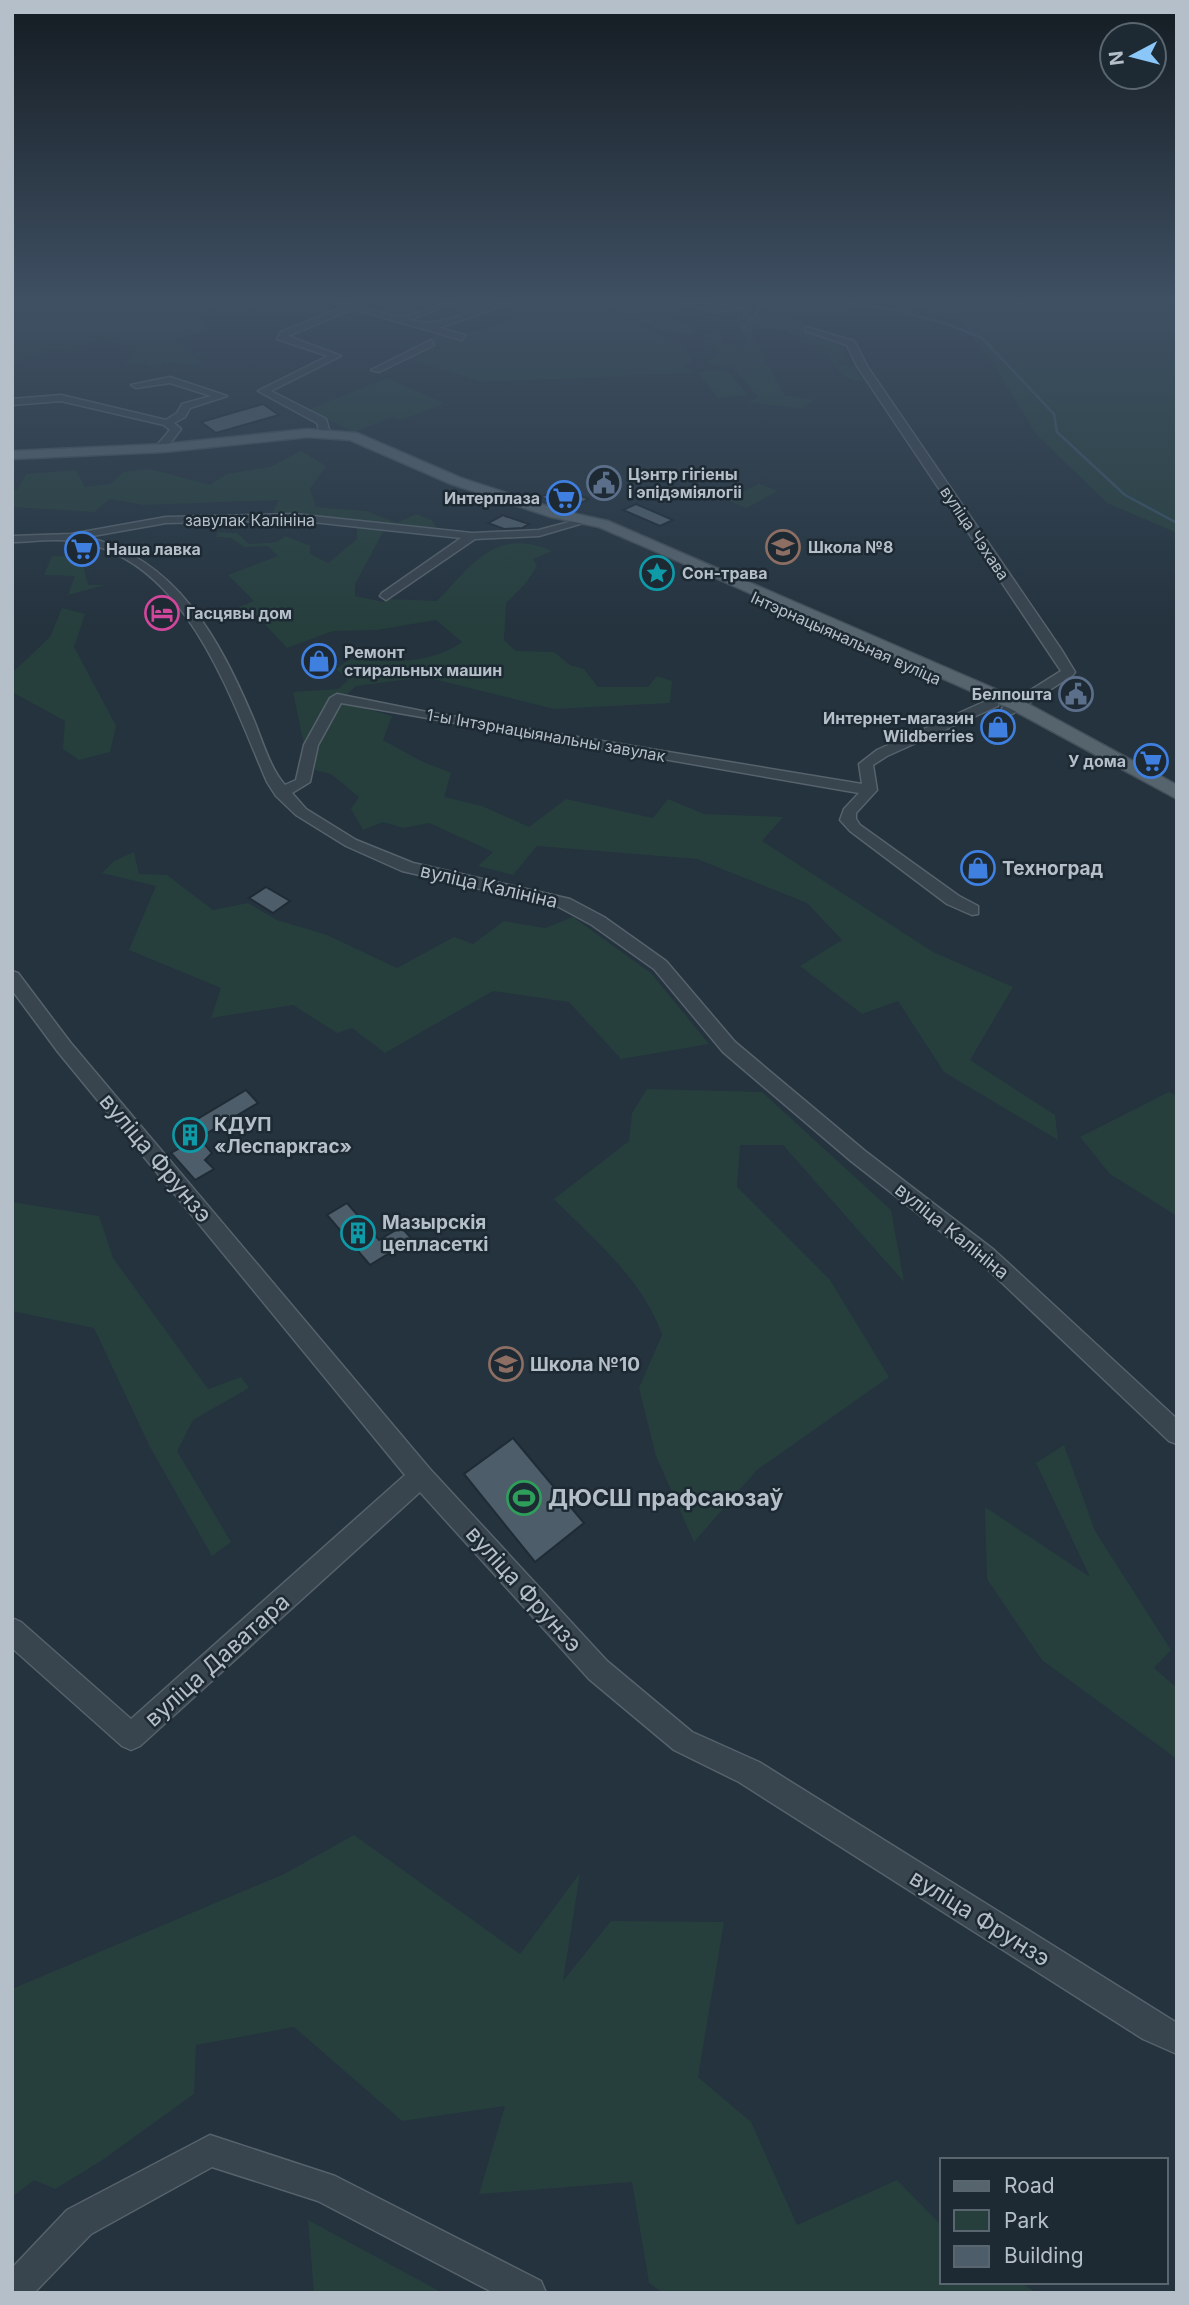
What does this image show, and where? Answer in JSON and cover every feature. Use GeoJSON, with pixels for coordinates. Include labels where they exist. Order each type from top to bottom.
{"type":"FeatureCollection","features":[{"type":"Feature","properties":{"kind":"main road","name":"Інтэрнацыянальная вуліца"},"geometry":{"type":"LineString","coordinates":[[12,455],[164,448],[325,433],[352,436],[456,481],[584,521],[668,562],[823,623],[1005,706],[1177,793]]}},
{"type":"Feature","properties":{"kind":"main road","name":"Інтэрнацыянальная вуліца"},"geometry":{"type":"LineString","coordinates":[[823,623],[1005,706],[1177,807]]}},
{"type":"Feature","properties":{"kind":"street"},"geometry":{"type":"LineString","coordinates":[[110,410],[167,423],[176,429],[163,444],[164,448]]}},
{"type":"Feature","properties":{"kind":"street"},"geometry":{"type":"LineString","coordinates":[[167,423],[181,415],[184,410]]}},
{"type":"Feature","properties":{"kind":"street"},"geometry":{"type":"LineString","coordinates":[[300,410],[322,421],[325,433]]}},
{"type":"Feature","properties":{"kind":"street","name":"вуліца Чэхава"},"geometry":{"type":"LineString","coordinates":[[891,410],[1068,672],[1005,706]]}},
{"type":"Feature","properties":{"kind":"street","name":"завулак Калініна"},"geometry":{"type":"LineString","coordinates":[[71,537],[166,520],[294,517],[472,536],[539,533],[584,521]]}},
{"type":"Feature","properties":{"kind":"street"},"geometry":{"type":"LineString","coordinates":[[386,596],[472,536]]}},
{"type":"Feature","properties":{"kind":"street","name":"вуліца Калініна"},"geometry":{"type":"LineString","coordinates":[[12,540],[71,537],[111,547],[142,564],[160,579],[202,629],[224,665],[264,762],[281,793],[300,811],[351,843],[408,867],[564,903],[598,921],[660,965],[729,1048],[858,1156],[987,1256],[1177,1434]]}},
{"type":"Feature","properties":{"kind":"street","name":"1-ы Інтэрнацыянальны завулак"},"geometry":{"type":"LineString","coordinates":[[281,793],[303,782],[311,745],[338,698],[870,790]]}},
{"type":"Feature","properties":{"kind":"street"},"geometry":{"type":"LineString","coordinates":[[972,910],[953,900],[855,828],[848,820],[849,812],[870,790],[866,764],[882,753],[1005,706]]}},
{"type":"Feature","properties":{"kind":"street","name":"вуліца Фрунзэ"},"geometry":{"type":"LineString","coordinates":[[12,977],[73,1058],[421,1476],[597,1670],[683,1741],[749,1772],[1143,2021],[1177,2039]]}},
{"type":"Feature","properties":{"kind":"street","name":"вуліца Даватара"},"geometry":{"type":"LineString","coordinates":[[12,1631],[131,1737],[421,1476]]}},
{"type":"Feature","properties":{"kind":"street"},"geometry":{"type":"LineString","coordinates":[[12,2292],[79,2222],[210,2151],[324,2187],[529,2293]]}},
{"type":"Feature","properties":{"kind":"green space"},"geometry":{"type":"Polygon","coordinates":[[[308,410],[428,410],[402,420],[393,417],[354,432],[308,410]]]}},
{"type":"Feature","properties":{"kind":"green space"},"geometry":{"type":"Polygon","coordinates":[[[1021,410],[1177,410],[1177,533],[1107,503],[1036,434],[1021,410]]]}},
{"type":"Feature","properties":{"kind":"green space"},"geometry":{"type":"Polygon","coordinates":[[[301,451],[326,466],[310,489],[316,507],[366,511],[397,523],[416,514],[432,520],[438,530],[271,515],[279,500],[144,505],[110,499],[94,512],[12,507],[12,490],[17,490],[26,474],[76,470],[85,487],[111,484],[123,472],[150,469],[210,485],[227,474],[270,467],[301,451]]]}},
{"type":"Feature","properties":{"kind":"green space"},"geometry":{"type":"Polygon","coordinates":[[[759,484],[778,491],[746,508],[727,500],[759,484]]]}},
{"type":"Feature","properties":{"kind":"green space"},"geometry":{"type":"Polygon","coordinates":[[[357,527],[384,530],[355,584],[355,596],[383,602],[388,599],[437,601],[474,563],[500,547],[515,543],[552,551],[533,559],[537,566],[525,584],[506,603],[504,640],[516,651],[554,652],[570,665],[584,669],[598,687],[648,687],[657,676],[672,681],[670,703],[554,709],[425,677],[356,686],[346,695],[332,698],[305,750],[293,692],[338,689],[348,680],[336,669],[350,659],[394,661],[423,658],[436,655],[462,642],[436,620],[377,630],[333,631],[287,648],[259,618],[243,619],[239,607],[254,601],[228,575],[278,556],[268,546],[244,547],[232,538],[216,537],[217,532],[237,533],[249,544],[277,542],[285,536],[310,546],[310,554],[328,563],[357,539],[357,527]]]}},
{"type":"Feature","properties":{"kind":"green space"},"geometry":{"type":"Polygon","coordinates":[[[52,556],[81,557],[88,585],[105,585],[68,595],[75,576],[44,575],[52,556]]]}},
{"type":"Feature","properties":{"kind":"green space"},"geometry":{"type":"Polygon","coordinates":[[[62,608],[85,614],[74,647],[116,726],[110,752],[79,760],[63,749],[65,721],[12,692],[12,673],[50,637],[62,608]]]}},
{"type":"Feature","properties":{"kind":"green space"},"geometry":{"type":"Polygon","coordinates":[[[342,702],[392,716],[383,740],[419,760],[451,773],[444,797],[482,806],[529,827],[566,799],[653,818],[668,799],[704,814],[783,817],[762,841],[933,952],[1013,987],[970,1060],[1055,1115],[1058,1140],[944,1072],[898,1001],[862,1014],[800,966],[842,940],[807,903],[697,859],[537,846],[513,875],[478,866],[493,852],[429,823],[404,828],[383,822],[363,830],[351,809],[359,797],[331,774],[315,770],[316,746],[342,702]]]}},
{"type":"Feature","properties":{"kind":"green space"},"geometry":{"type":"Polygon","coordinates":[[[134,852],[139,874],[167,875],[213,910],[248,903],[277,920],[327,935],[397,968],[454,937],[473,944],[504,921],[545,928],[573,917],[651,973],[709,1044],[621,1059],[569,1002],[493,991],[385,1053],[352,1028],[337,1033],[293,1005],[211,1018],[221,988],[129,950],[156,886],[102,873],[114,861],[134,852]]]}},
{"type":"Feature","properties":{"kind":"green space"},"geometry":{"type":"Polygon","coordinates":[[[647,1089],[762,1092],[891,1210],[904,1282],[783,1145],[740,1145],[737,1187],[830,1280],[889,1377],[757,1470],[694,1542],[656,1456],[639,1388],[662,1335],[654,1315],[616,1261],[554,1199],[629,1141],[632,1113],[647,1089]]]}},
{"type":"Feature","properties":{"kind":"green space"},"geometry":{"type":"Polygon","coordinates":[[[1169,1092],[1177,1096],[1177,1216],[1110,1174],[1080,1137],[1169,1092]]]}},
{"type":"Feature","properties":{"kind":"green space"},"geometry":{"type":"Polygon","coordinates":[[[12,1202],[99,1216],[113,1258],[208,1389],[241,1377],[249,1388],[193,1420],[177,1451],[231,1542],[212,1556],[150,1447],[94,1328],[12,1311],[12,1202]]]}},
{"type":"Feature","properties":{"kind":"green space"},"geometry":{"type":"Polygon","coordinates":[[[1064,1445],[1095,1531],[1171,1650],[1154,1668],[1177,1688],[1177,1759],[1042,1660],[987,1579],[985,1507],[1090,1577],[1036,1463],[1064,1445]]]}},
{"type":"Feature","properties":{"kind":"green space"},"geometry":{"type":"Polygon","coordinates":[[[354,1835],[520,1954],[580,1873],[563,1981],[611,1921],[724,1922],[698,2077],[751,2122],[797,2225],[897,2180],[940,2224],[940,2284],[1023,2284],[1037,2293],[663,2293],[649,2283],[632,2182],[479,2194],[505,2106],[402,2121],[294,2027],[196,2045],[194,2094],[101,2161],[55,2189],[34,2180],[12,2197],[12,1989],[284,1874],[354,1835]]]}},
{"type":"Feature","properties":{"kind":"green space"},"geometry":{"type":"Polygon","coordinates":[[[308,2220],[443,2293],[314,2293],[308,2220]]]}},
{"type":"Feature","properties":{"kind":"building"},"geometry":{"type":"Polygon","coordinates":[[[244,410],[271,410],[279,415],[216,433],[201,422],[244,410]]]}},
{"type":"Feature","properties":{"kind":"building","name":"Интерплаза"},"geometry":{"type":"Polygon","coordinates":[[[562,488],[589,499],[571,508],[540,497],[562,488]]]}},
{"type":"Feature","properties":{"kind":"building"},"geometry":{"type":"Polygon","coordinates":[[[636,504],[673,520],[660,526],[623,510],[636,504]]]}},
{"type":"Feature","properties":{"kind":"building"},"geometry":{"type":"Polygon","coordinates":[[[503,515],[529,524],[522,528],[504,529],[488,523],[503,515]]]}},
{"type":"Feature","properties":{"kind":"building"},"geometry":{"type":"Polygon","coordinates":[[[266,887],[290,901],[273,913],[249,898],[266,887]]]}},
{"type":"Feature","properties":{"kind":"building","name":"КДУП «Леспаркгас»"},"geometry":{"type":"Polygon","coordinates":[[[246,1090],[258,1103],[199,1138],[212,1153],[205,1160],[214,1169],[195,1180],[171,1153],[185,1145],[174,1133],[246,1090]]]}},
{"type":"Feature","properties":{"kind":"building","name":"Мазырскія цепласеткі"},"geometry":{"type":"Polygon","coordinates":[[[347,1203],[379,1240],[401,1227],[412,1239],[370,1265],[327,1215],[347,1203]]]}},
{"type":"Feature","properties":{"kind":"building","name":"ДЮСШ прафсаюзаў"},"geometry":{"type":"Polygon","coordinates":[[[513,1438],[584,1523],[535,1562],[464,1474],[513,1438]]]}},
{"type":"Feature","properties":{"kind":"waterway"},"geometry":{"type":"LineString","coordinates":[[1050,410],[1054,414],[1057,432],[1125,495],[1177,523]]}},
{"type":"Feature","properties":{"kind":"place","name":"Цэнтр гігіены і эпідэміялогіі"},"geometry":{"type":"Point","coordinates":[604,483]}},
{"type":"Feature","properties":{"kind":"place","name":"Интерплаза"},"geometry":{"type":"Point","coordinates":[564,498]}},
{"type":"Feature","properties":{"kind":"place","name":"Школа №8"},"geometry":{"type":"Point","coordinates":[783,547]}},
{"type":"Feature","properties":{"kind":"place","name":"Наша лавка"},"geometry":{"type":"Point","coordinates":[82,549]}},
{"type":"Feature","properties":{"kind":"place","name":"Сон-трава"},"geometry":{"type":"Point","coordinates":[657,573]}},
{"type":"Feature","properties":{"kind":"place","name":"Гасцявы дом"},"geometry":{"type":"Point","coordinates":[162,613]}},
{"type":"Feature","properties":{"kind":"place","name":"Ремонт стиральных машин"},"geometry":{"type":"Point","coordinates":[319,661]}},
{"type":"Feature","properties":{"kind":"place","name":"Белпошта"},"geometry":{"type":"Point","coordinates":[1076,694]}},
{"type":"Feature","properties":{"kind":"place","name":"Интернет-магазин Wildberries"},"geometry":{"type":"Point","coordinates":[998,727]}},
{"type":"Feature","properties":{"kind":"place","name":"У дома"},"geometry":{"type":"Point","coordinates":[1151,761]}},
{"type":"Feature","properties":{"kind":"place","name":"Техноград"},"geometry":{"type":"Point","coordinates":[978,868]}},
{"type":"Feature","properties":{"kind":"place","name":"КДУП «Леспаркгас»"},"geometry":{"type":"Point","coordinates":[190,1135]}},
{"type":"Feature","properties":{"kind":"place","name":"Мазырскія цепласеткі"},"geometry":{"type":"Point","coordinates":[358,1233]}},
{"type":"Feature","properties":{"kind":"place","name":"Школа №10"},"geometry":{"type":"Point","coordinates":[506,1364]}},
{"type":"Feature","properties":{"kind":"place","name":"ДЮСШ прафсаюзаў"},"geometry":{"type":"Point","coordinates":[524,1498]}}]}
